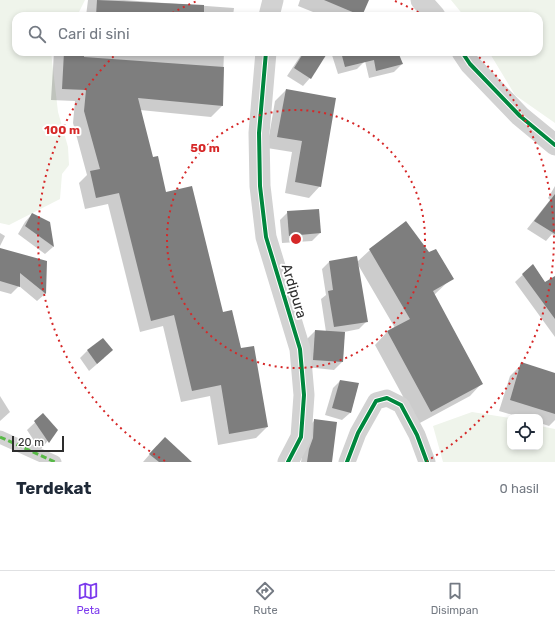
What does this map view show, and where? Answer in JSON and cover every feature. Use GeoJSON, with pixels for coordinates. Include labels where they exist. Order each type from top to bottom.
{"type":"FeatureCollection","features":[{"type":"Feature","properties":{"kind":"street"},"geometry":{"type":"LineString","coordinates":[[270,12],[273,0]]}},
{"type":"Feature","properties":{"kind":"street"},"geometry":{"type":"LineString","coordinates":[[421,0],[432,12]]}},
{"type":"Feature","properties":{"kind":"street","name":"Ardipura"},"geometry":{"type":"LineString","coordinates":[[266,56],[259,133],[260,186],[266,237],[300,349],[304,395],[301,437],[288,462]]}},
{"type":"Feature","properties":{"kind":"street"},"geometry":{"type":"LineString","coordinates":[[465,56],[470,64],[520,116],[555,145]]}},
{"type":"Feature","properties":{"kind":"street"},"geometry":{"type":"LineString","coordinates":[[346,462],[358,433],[376,401],[388,398],[402,405],[417,435],[427,462]]}},
{"type":"Feature","properties":{"kind":"street"},"geometry":{"type":"LineString","coordinates":[[0,436],[55,462]]}},
{"type":"Feature","properties":{"kind":"shaded area"},"geometry":{"type":"Polygon","coordinates":[[[0,0],[85,0],[79,12],[12,12],[12,56],[51,56],[58,112],[68,147],[69,165],[62,174],[60,199],[9,225],[0,223],[0,0]]]}},
{"type":"Feature","properties":{"kind":"shaded area"},"geometry":{"type":"Polygon","coordinates":[[[451,0],[555,0],[555,123],[515,95],[491,56],[543,56],[543,12],[461,12],[451,0]]]}},
{"type":"Feature","properties":{"kind":"shaded area"},"geometry":{"type":"Polygon","coordinates":[[[472,412],[507,418],[507,450],[543,450],[543,427],[555,429],[555,462],[443,462],[433,426],[472,412]]]}},
{"type":"Feature","properties":{"kind":"building"},"geometry":{"type":"Polygon","coordinates":[[[97,0],[204,5],[204,12],[96,12],[97,0]]]}},
{"type":"Feature","properties":{"kind":"building"},"geometry":{"type":"Polygon","coordinates":[[[324,0],[369,0],[364,12],[352,12],[324,0]]]}},
{"type":"Feature","properties":{"kind":"building"},"geometry":{"type":"Polygon","coordinates":[[[64,56],[84,56],[224,67],[223,106],[138,98],[153,157],[158,156],[166,192],[192,186],[223,312],[232,310],[241,348],[254,346],[268,427],[229,434],[221,385],[192,391],[174,315],[151,321],[119,193],[96,198],[90,171],[100,169],[84,111],[86,90],[62,89],[64,56]]]}},
{"type":"Feature","properties":{"kind":"building"},"geometry":{"type":"Polygon","coordinates":[[[302,56],[325,56],[311,79],[294,68],[302,56]]]}},
{"type":"Feature","properties":{"kind":"building"},"geometry":{"type":"Polygon","coordinates":[[[342,56],[400,56],[403,64],[376,71],[374,60],[345,67],[342,56]]]}},
{"type":"Feature","properties":{"kind":"building"},"geometry":{"type":"Polygon","coordinates":[[[286,89],[336,98],[321,187],[295,182],[302,141],[277,137],[286,89]]]}},
{"type":"Feature","properties":{"kind":"building"},"geometry":{"type":"Polygon","coordinates":[[[555,194],[555,234],[534,221],[555,194]]]}},
{"type":"Feature","properties":{"kind":"building"},"geometry":{"type":"Polygon","coordinates":[[[319,209],[321,233],[289,236],[287,211],[319,209]]]}},
{"type":"Feature","properties":{"kind":"building"},"geometry":{"type":"Polygon","coordinates":[[[32,213],[50,222],[54,247],[25,226],[32,213]]]}},
{"type":"Feature","properties":{"kind":"building"},"geometry":{"type":"Polygon","coordinates":[[[406,221],[429,252],[436,249],[454,279],[433,291],[483,384],[431,412],[387,331],[410,319],[369,249],[406,221]]]}},
{"type":"Feature","properties":{"kind":"building"},"geometry":{"type":"Polygon","coordinates":[[[0,248],[47,261],[46,294],[20,273],[20,287],[0,281],[0,248]]]}},
{"type":"Feature","properties":{"kind":"building"},"geometry":{"type":"Polygon","coordinates":[[[357,256],[368,322],[334,327],[328,291],[333,290],[329,261],[357,256]]]}},
{"type":"Feature","properties":{"kind":"building"},"geometry":{"type":"Polygon","coordinates":[[[533,264],[545,282],[555,276],[555,319],[522,274],[533,264]]]}},
{"type":"Feature","properties":{"kind":"building"},"geometry":{"type":"Polygon","coordinates":[[[315,330],[345,332],[343,362],[313,360],[315,330]]]}},
{"type":"Feature","properties":{"kind":"building"},"geometry":{"type":"Polygon","coordinates":[[[103,338],[113,350],[97,364],[87,350],[103,338]]]}},
{"type":"Feature","properties":{"kind":"building"},"geometry":{"type":"Polygon","coordinates":[[[521,362],[555,373],[555,414],[510,400],[521,362]]]}},
{"type":"Feature","properties":{"kind":"building"},"geometry":{"type":"Polygon","coordinates":[[[340,380],[359,383],[351,413],[332,408],[340,380]]]}},
{"type":"Feature","properties":{"kind":"building"},"geometry":{"type":"Polygon","coordinates":[[[43,413],[58,430],[49,443],[34,421],[43,413]]]}},
{"type":"Feature","properties":{"kind":"building"},"geometry":{"type":"Polygon","coordinates":[[[314,419],[337,422],[332,462],[307,462],[309,449],[313,438],[314,419]]]}},
{"type":"Feature","properties":{"kind":"building"},"geometry":{"type":"Polygon","coordinates":[[[165,437],[192,462],[159,462],[149,454],[165,437]]]}},
{"type":"Feature","properties":{"kind":"marked path"},"geometry":{"type":"LineString","coordinates":[[0,437],[55,462]]}},
{"type":"Feature","properties":{"kind":"cycle path"},"geometry":{"type":"LineString","coordinates":[[266,56],[259,133],[260,186],[266,237],[300,349],[304,395],[301,437],[288,462]]}},
{"type":"Feature","properties":{"kind":"cycle path"},"geometry":{"type":"LineString","coordinates":[[465,56],[470,64],[520,116],[555,145]]}},
{"type":"Feature","properties":{"kind":"cycle path"},"geometry":{"type":"LineString","coordinates":[[347,462],[358,433],[376,401],[387,398],[401,405],[417,435],[427,462]]}}]}
